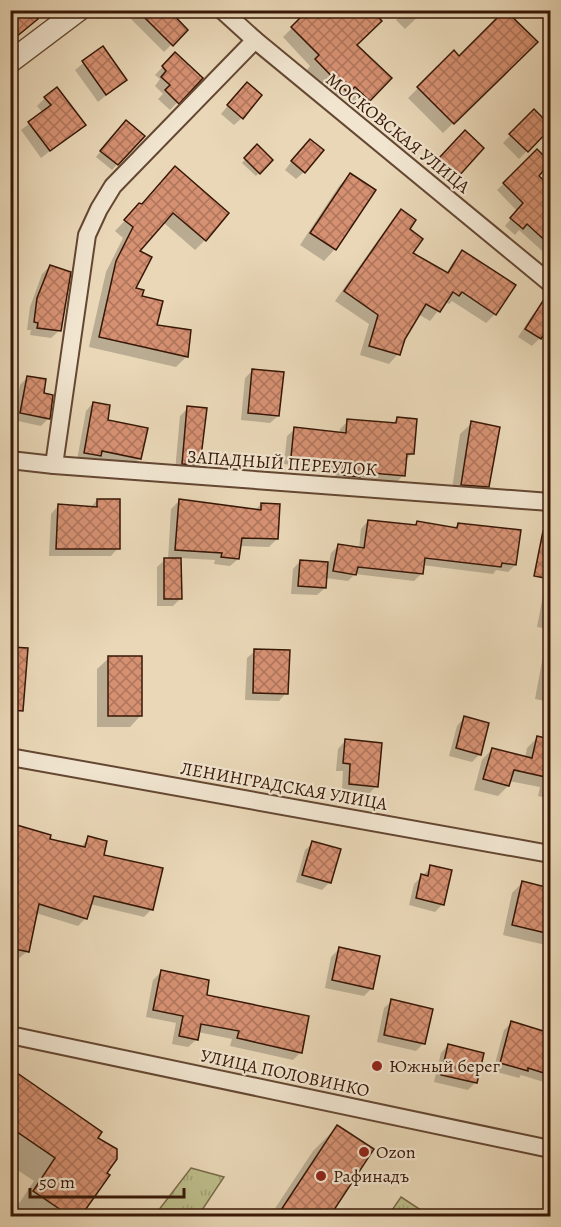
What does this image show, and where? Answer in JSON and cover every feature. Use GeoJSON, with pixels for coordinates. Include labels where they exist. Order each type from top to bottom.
{"type":"FeatureCollection","features":[{"type":"Feature","properties":{"kind":"street"},"geometry":{"type":"LineString","coordinates":[[10,62],[79,10]]}},
{"type":"Feature","properties":{"kind":"street","name":"МОСКОВСКАЯ УЛИЦА"},"geometry":{"type":"LineString","coordinates":[[222,10],[255,40],[550,283]]}},
{"type":"Feature","properties":{"kind":"street"},"geometry":{"type":"LineString","coordinates":[[54,465],[87,235],[99,209],[113,186],[255,40]]}},
{"type":"Feature","properties":{"kind":"street","name":"ЗАПАДНЫЙ ПЕРЕУЛОК"},"geometry":{"type":"LineString","coordinates":[[10,460],[550,502]]}},
{"type":"Feature","properties":{"kind":"street","name":"ЛЕНИНГРАДСКАЯ УЛИЦА"},"geometry":{"type":"LineString","coordinates":[[10,757],[550,854]]}},
{"type":"Feature","properties":{"kind":"street","name":"УЛИЦА ПОЛОВИНКО"},"geometry":{"type":"LineString","coordinates":[[10,1035],[550,1149]]}},
{"type":"Feature","properties":{"kind":"green space"},"geometry":{"type":"Polygon","coordinates":[[[191,1168],[224,1177],[198,1216],[167,1216],[158,1211],[191,1168]]]}},
{"type":"Feature","properties":{"kind":"green space"},"geometry":{"type":"Polygon","coordinates":[[[401,1197],[430,1216],[388,1216],[401,1197]]]}},
{"type":"Feature","properties":{"kind":"building"},"geometry":{"type":"Polygon","coordinates":[[[10,10],[31,10],[38,19],[10,42],[10,10]]]}},
{"type":"Feature","properties":{"kind":"building"},"geometry":{"type":"Polygon","coordinates":[[[137,10],[169,10],[188,30],[173,46],[137,10]]]}},
{"type":"Feature","properties":{"kind":"building"},"geometry":{"type":"Polygon","coordinates":[[[308,10],[372,10],[382,21],[357,45],[392,78],[370,101],[355,87],[348,93],[315,59],[319,55],[291,27],[308,10]]]}},
{"type":"Feature","properties":{"kind":"building"},"geometry":{"type":"Polygon","coordinates":[[[505,10],[538,42],[454,124],[417,87],[454,50],[459,56],[505,10]]]}},
{"type":"Feature","properties":{"kind":"building"},"geometry":{"type":"Polygon","coordinates":[[[103,46],[127,80],[106,95],[82,61],[103,46]]]}},
{"type":"Feature","properties":{"kind":"building"},"geometry":{"type":"Polygon","coordinates":[[[175,52],[203,78],[179,104],[165,90],[170,85],[161,77],[166,71],[162,66],[175,52]]]}},
{"type":"Feature","properties":{"kind":"building"},"geometry":{"type":"Polygon","coordinates":[[[247,82],[262,95],[243,119],[227,105],[247,82]]]}},
{"type":"Feature","properties":{"kind":"building"},"geometry":{"type":"Polygon","coordinates":[[[57,87],[86,125],[50,151],[28,122],[51,105],[44,97],[57,87]]]}},
{"type":"Feature","properties":{"kind":"building"},"geometry":{"type":"Polygon","coordinates":[[[534,109],[550,125],[550,129],[528,152],[509,134],[534,109]]]}},
{"type":"Feature","properties":{"kind":"building"},"geometry":{"type":"Polygon","coordinates":[[[126,120],[145,136],[118,165],[100,151],[126,120]]]}},
{"type":"Feature","properties":{"kind":"building"},"geometry":{"type":"Polygon","coordinates":[[[465,130],[484,148],[458,177],[439,158],[465,130]]]}},
{"type":"Feature","properties":{"kind":"building"},"geometry":{"type":"Polygon","coordinates":[[[310,139],[324,150],[305,173],[291,161],[310,139]]]}},
{"type":"Feature","properties":{"kind":"building"},"geometry":{"type":"Polygon","coordinates":[[[257,144],[273,160],[260,174],[244,158],[257,144]]]}},
{"type":"Feature","properties":{"kind":"building"},"geometry":{"type":"Polygon","coordinates":[[[537,149],[550,162],[539,176],[550,186],[550,245],[527,224],[523,229],[510,218],[523,203],[503,183],[537,149]]]}},
{"type":"Feature","properties":{"kind":"building"},"geometry":{"type":"Polygon","coordinates":[[[175,166],[229,213],[206,241],[173,213],[140,251],[152,257],[136,288],[144,290],[142,296],[163,301],[157,325],[191,330],[188,357],[99,337],[116,261],[133,227],[124,220],[139,203],[142,204],[175,166]]]}},
{"type":"Feature","properties":{"kind":"building"},"geometry":{"type":"Polygon","coordinates":[[[350,173],[376,190],[336,250],[310,233],[350,173]]]}},
{"type":"Feature","properties":{"kind":"building"},"geometry":{"type":"Polygon","coordinates":[[[401,209],[416,220],[410,229],[423,239],[413,253],[448,273],[462,250],[516,285],[496,315],[462,292],[459,296],[453,292],[440,312],[426,304],[405,339],[400,355],[369,346],[378,315],[344,291],[401,209]]]}},
{"type":"Feature","properties":{"kind":"building"},"geometry":{"type":"Polygon","coordinates":[[[50,265],[71,272],[61,331],[37,328],[38,323],[34,322],[37,298],[50,265]]]}},
{"type":"Feature","properties":{"kind":"building"},"geometry":{"type":"Polygon","coordinates":[[[550,293],[550,324],[541,339],[525,329],[550,293]]]}},
{"type":"Feature","properties":{"kind":"building"},"geometry":{"type":"Polygon","coordinates":[[[252,369],[284,372],[279,416],[248,413],[252,369]]]}},
{"type":"Feature","properties":{"kind":"building"},"geometry":{"type":"Polygon","coordinates":[[[27,376],[46,379],[44,393],[53,395],[50,419],[20,413],[27,376]]]}},
{"type":"Feature","properties":{"kind":"building"},"geometry":{"type":"Polygon","coordinates":[[[93,402],[110,405],[108,420],[148,428],[141,459],[102,451],[101,456],[84,453],[93,402]]]}},
{"type":"Feature","properties":{"kind":"building"},"geometry":{"type":"Polygon","coordinates":[[[187,406],[207,408],[200,465],[182,464],[187,406]]]}},
{"type":"Feature","properties":{"kind":"building"},"geometry":{"type":"Polygon","coordinates":[[[397,417],[417,419],[414,454],[407,454],[405,476],[361,472],[360,477],[342,475],[343,463],[291,457],[294,427],[346,433],[347,419],[396,423],[397,417]]]}},
{"type":"Feature","properties":{"kind":"building"},"geometry":{"type":"Polygon","coordinates":[[[471,421],[500,427],[489,487],[461,485],[471,421]]]}},
{"type":"Feature","properties":{"kind":"building"},"geometry":{"type":"Polygon","coordinates":[[[97,499],[120,499],[120,549],[56,549],[58,504],[97,507],[97,499]]]}},
{"type":"Feature","properties":{"kind":"building"},"geometry":{"type":"Polygon","coordinates":[[[179,499],[261,510],[261,503],[280,504],[278,539],[242,538],[239,559],[221,557],[222,553],[175,550],[179,499]]]}},
{"type":"Feature","properties":{"kind":"building"},"geometry":{"type":"Polygon","coordinates":[[[368,520],[416,525],[417,521],[457,528],[458,523],[521,530],[516,565],[502,563],[501,567],[425,558],[423,574],[358,567],[356,575],[333,571],[338,544],[364,548],[368,520]]]}},
{"type":"Feature","properties":{"kind":"building"},"geometry":{"type":"Polygon","coordinates":[[[543,531],[550,532],[550,579],[534,576],[543,531]]]}},
{"type":"Feature","properties":{"kind":"building"},"geometry":{"type":"Polygon","coordinates":[[[164,558],[181,558],[182,599],[164,599],[164,558]]]}},
{"type":"Feature","properties":{"kind":"building"},"geometry":{"type":"Polygon","coordinates":[[[300,560],[328,562],[326,588],[298,586],[300,560]]]}},
{"type":"Feature","properties":{"kind":"building"},"geometry":{"type":"Polygon","coordinates":[[[10,647],[28,648],[23,711],[10,710],[10,647]]]}},
{"type":"Feature","properties":{"kind":"building"},"geometry":{"type":"Polygon","coordinates":[[[254,649],[290,650],[288,694],[253,693],[254,649]]]}},
{"type":"Feature","properties":{"kind":"building"},"geometry":{"type":"Polygon","coordinates":[[[108,656],[142,656],[142,716],[108,716],[108,656]]]}},
{"type":"Feature","properties":{"kind":"building"},"geometry":{"type":"Polygon","coordinates":[[[464,716],[489,723],[481,755],[456,748],[464,716]]]}},
{"type":"Feature","properties":{"kind":"building"},"geometry":{"type":"Polygon","coordinates":[[[537,736],[550,739],[550,778],[514,770],[509,786],[483,779],[492,748],[532,758],[537,736]]]}},
{"type":"Feature","properties":{"kind":"building"},"geometry":{"type":"Polygon","coordinates":[[[345,739],[382,743],[378,787],[349,784],[350,764],[343,763],[345,739]]]}},
{"type":"Feature","properties":{"kind":"building"},"geometry":{"type":"Polygon","coordinates":[[[10,823],[51,835],[50,839],[85,847],[88,836],[107,841],[104,855],[163,868],[153,910],[94,896],[87,919],[39,904],[29,952],[10,948],[10,823]]]}},
{"type":"Feature","properties":{"kind":"building"},"geometry":{"type":"Polygon","coordinates":[[[312,841],[341,849],[331,883],[302,875],[312,841]]]}},
{"type":"Feature","properties":{"kind":"building"},"geometry":{"type":"Polygon","coordinates":[[[430,865],[452,870],[444,905],[416,898],[421,874],[428,876],[430,865]]]}},
{"type":"Feature","properties":{"kind":"building"},"geometry":{"type":"Polygon","coordinates":[[[522,881],[550,888],[550,934],[512,925],[522,881]]]}},
{"type":"Feature","properties":{"kind":"building"},"geometry":{"type":"Polygon","coordinates":[[[339,947],[380,956],[373,989],[332,980],[339,947]]]}},
{"type":"Feature","properties":{"kind":"building"},"geometry":{"type":"Polygon","coordinates":[[[161,970],[209,980],[207,995],[309,1016],[302,1053],[237,1038],[239,1031],[201,1024],[198,1040],[179,1036],[183,1016],[153,1010],[161,970]]]}},
{"type":"Feature","properties":{"kind":"building"},"geometry":{"type":"Polygon","coordinates":[[[391,999],[433,1009],[425,1044],[384,1035],[391,999]]]}},
{"type":"Feature","properties":{"kind":"building"},"geometry":{"type":"Polygon","coordinates":[[[511,1021],[550,1033],[550,1075],[500,1063],[511,1021]]]}},
{"type":"Feature","properties":{"kind":"building"},"geometry":{"type":"Polygon","coordinates":[[[448,1044],[484,1053],[477,1083],[441,1075],[448,1044]]]}},
{"type":"Feature","properties":{"kind":"building"},"geometry":{"type":"Polygon","coordinates":[[[10,1068],[102,1132],[98,1138],[117,1149],[117,1159],[107,1173],[110,1175],[81,1216],[70,1216],[33,1191],[55,1158],[10,1127],[10,1068]]]}},
{"type":"Feature","properties":{"kind":"building"},"geometry":{"type":"Polygon","coordinates":[[[337,1125],[374,1149],[330,1216],[277,1216],[337,1125]]]}},
{"type":"Feature","properties":{"kind":"place","name":"Южный берег"},"geometry":{"type":"Point","coordinates":[377,1066]}},
{"type":"Feature","properties":{"kind":"place","name":"Ozon"},"geometry":{"type":"Point","coordinates":[364,1152]}},
{"type":"Feature","properties":{"kind":"place","name":"Рафинадъ"},"geometry":{"type":"Point","coordinates":[321,1176]}}]}
